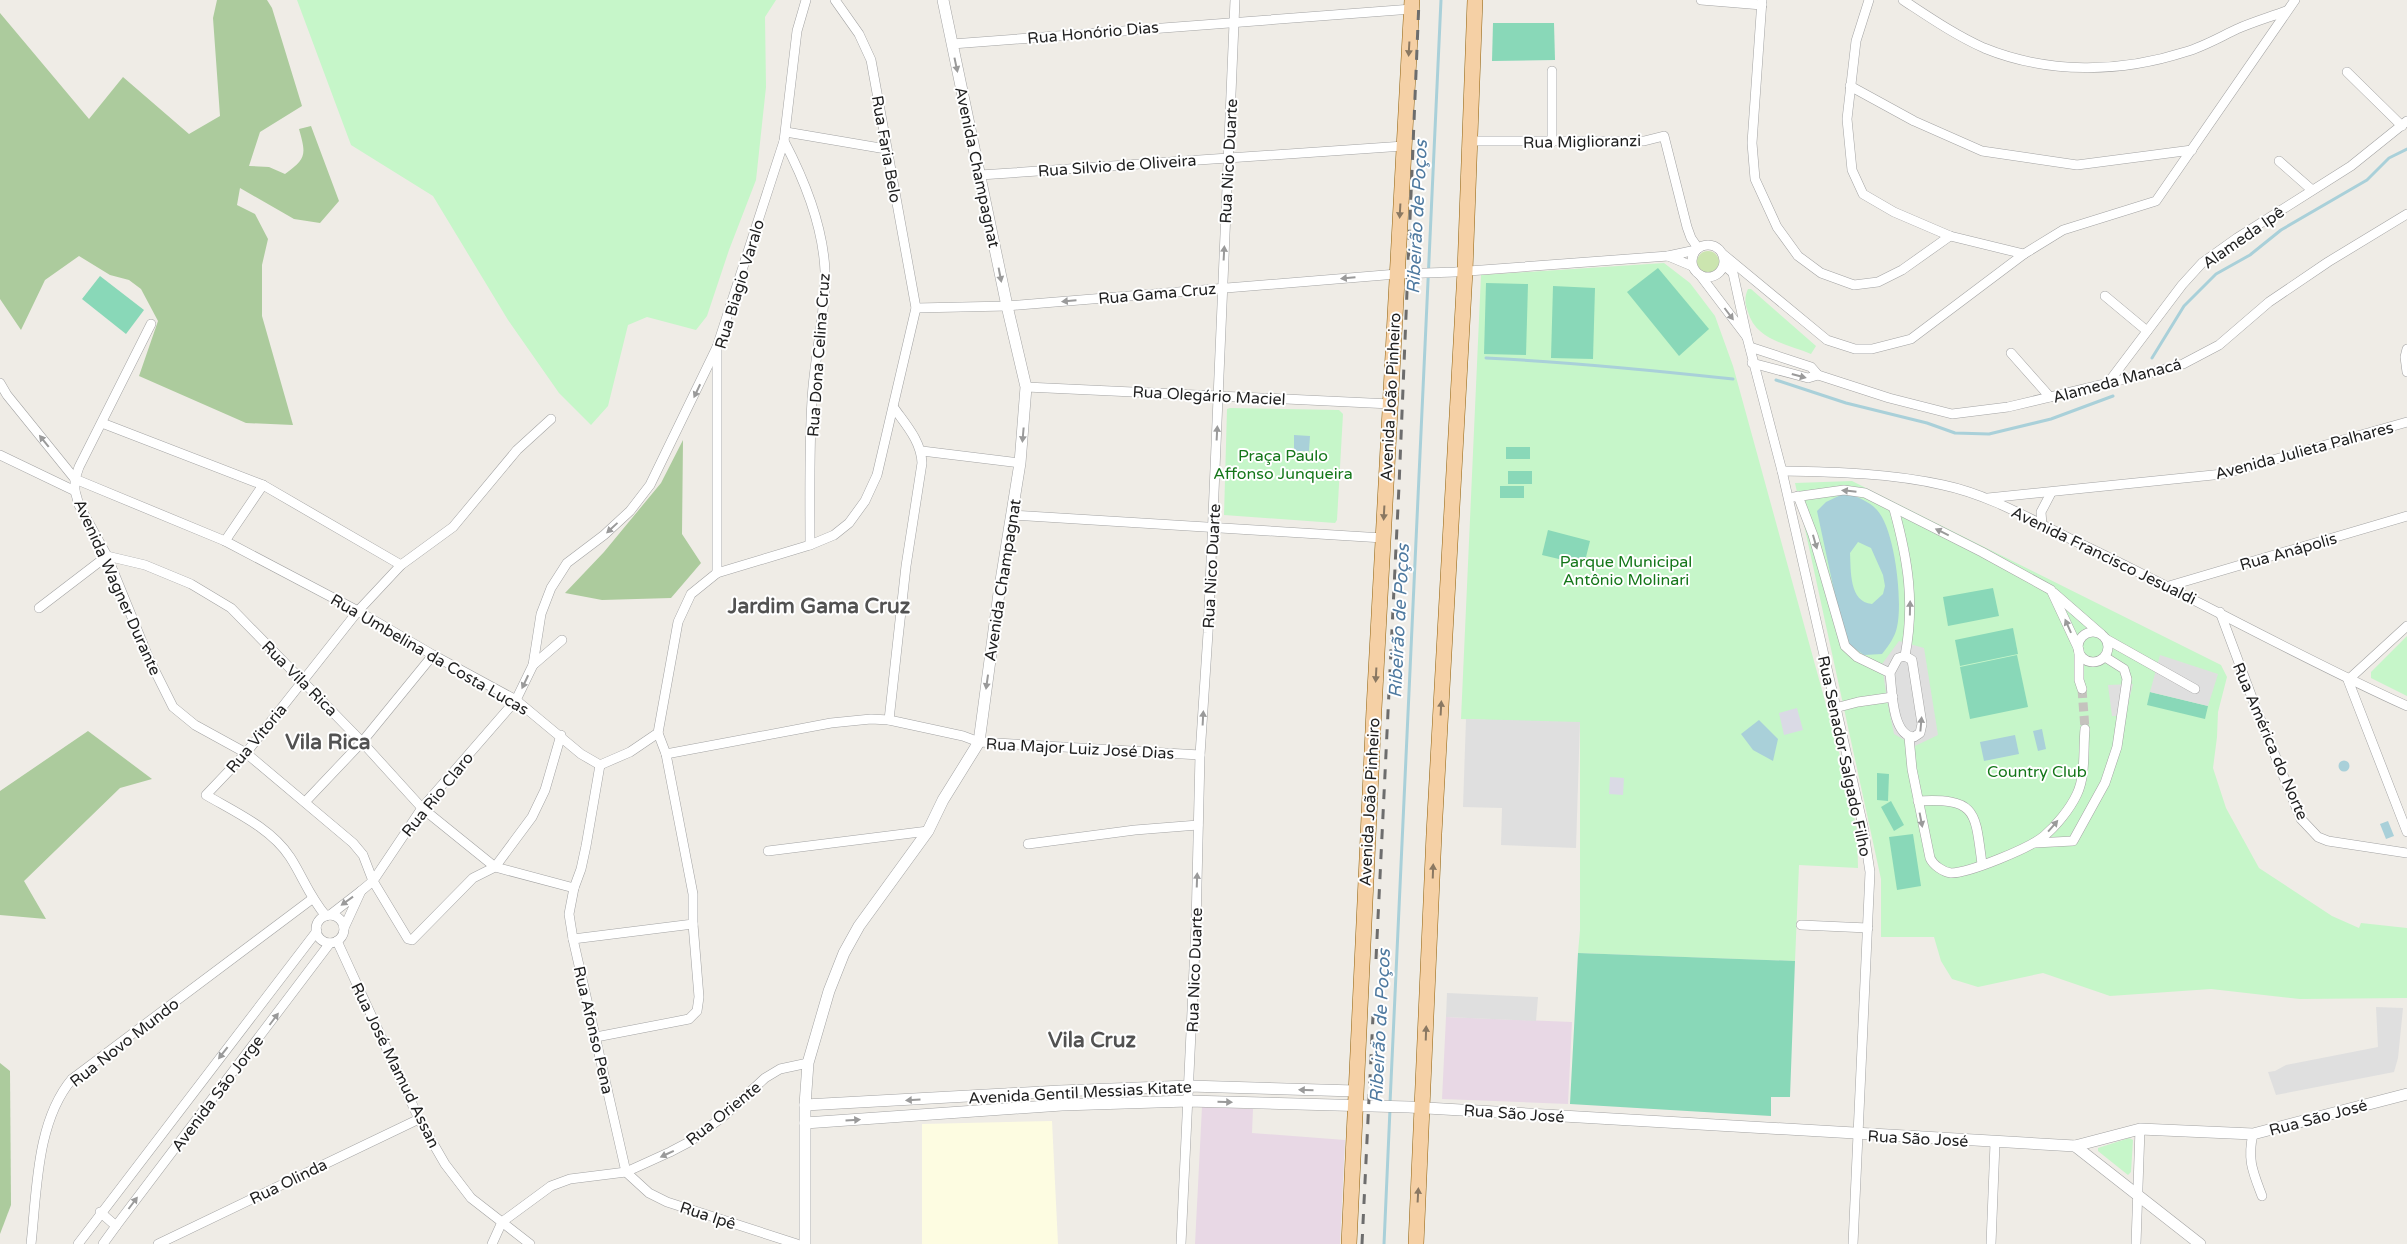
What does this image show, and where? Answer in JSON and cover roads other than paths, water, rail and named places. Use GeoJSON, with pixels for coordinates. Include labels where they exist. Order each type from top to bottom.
{"type":"FeatureCollection","features":[{"type":"Feature","properties":{"kind":"main road"},"geometry":{"type":"LineString","coordinates":[[1416,1244],[1416,1108],[1434,844],[1465,271],[1475,0]]}},
{"type":"Feature","properties":{"kind":"main road","name":"Avenida João Pinheiro"},"geometry":{"type":"LineString","coordinates":[[1349,1244],[1354,1098],[1412,4]]}},
{"type":"Feature","properties":{"kind":"street","name":"Rua Biagio Varalo"},"geometry":{"type":"LineString","coordinates":[[717,573],[718,346],[784,142],[797,31],[806,0]]}},
{"type":"Feature","properties":{"kind":"street","name":"Rua Faria Belo"},"geometry":{"type":"LineString","coordinates":[[835,0],[859,34],[871,60],[916,308]]}},
{"type":"Feature","properties":{"kind":"street","name":"Avenida Champagnat"},"geometry":{"type":"LineString","coordinates":[[805,1244],[804,1124],[808,1063],[844,953],[860,926],[928,831],[943,800],[979,742],[1020,463],[1026,387],[1007,306],[943,0]]}},
{"type":"Feature","properties":{"kind":"street","name":"Rua Nico Duarte"},"geometry":{"type":"LineString","coordinates":[[1181,1244],[1189,1086],[1200,755],[1219,395],[1235,0]]}},
{"type":"Feature","properties":{"kind":"street"},"geometry":{"type":"LineString","coordinates":[[1701,0],[1762,2],[1752,143],[1755,180],[1777,227],[1798,256],[1821,273],[1854,285],[1878,282],[1902,270],[1950,236]]}},
{"type":"Feature","properties":{"kind":"street"},"geometry":{"type":"LineString","coordinates":[[1869,0],[1856,41],[1847,119],[1852,170],[1863,194],[1894,212],[1950,236],[2024,254]]}},
{"type":"Feature","properties":{"kind":"street"},"geometry":{"type":"LineString","coordinates":[[1903,0],[1941,26],[1985,48],[2026,61],[2070,68],[2117,66],[2186,52],[2239,28],[2287,11]]}},
{"type":"Feature","properties":{"kind":"street"},"geometry":{"type":"LineString","coordinates":[[1692,266],[1692,260],[1697,249],[1713,245],[1724,260],[1828,340],[1855,349],[1872,349],[1911,339],[2024,254],[2063,230],[2156,201],[2295,0]]}},
{"type":"Feature","properties":{"kind":"street","name":"Rua Honório Dias"},"geometry":{"type":"LineString","coordinates":[[952,44],[1234,21],[1412,4]]}},
{"type":"Feature","properties":{"kind":"street"},"geometry":{"type":"LineString","coordinates":[[1552,71],[1552,142]]}},
{"type":"Feature","properties":{"kind":"street"},"geometry":{"type":"LineString","coordinates":[[2347,72],[2404,123]]}},
{"type":"Feature","properties":{"kind":"street"},"geometry":{"type":"LineString","coordinates":[[1850,86],[1914,121],[1982,152],[2077,165],[2192,150]]}},
{"type":"Feature","properties":{"kind":"street","name":"Alameda Ipê"},"geometry":{"type":"LineString","coordinates":[[2108,383],[2182,285],[2202,263],[2237,238],[2352,166],[2404,123]]}},
{"type":"Feature","properties":{"kind":"street"},"geometry":{"type":"LineString","coordinates":[[786,132],[886,149]]}},
{"type":"Feature","properties":{"kind":"street","name":"Rua Miglioranzi"},"geometry":{"type":"LineString","coordinates":[[1470,141],[1644,141],[1664,136],[1687,227],[1697,249]]}},
{"type":"Feature","properties":{"kind":"street","name":"Rua Dona Celina Cruz"},"geometry":{"type":"LineString","coordinates":[[784,142],[800,172],[812,206],[822,244],[825,273],[812,401],[810,545]]}},
{"type":"Feature","properties":{"kind":"street","name":"Rua Silvio de Oliveira"},"geometry":{"type":"LineString","coordinates":[[980,175],[1404,146]]}},
{"type":"Feature","properties":{"kind":"street"},"geometry":{"type":"LineString","coordinates":[[2279,161],[2312,190]]}},
{"type":"Feature","properties":{"kind":"street","name":"Alameda Manacá"},"geometry":{"type":"LineString","coordinates":[[1750,347],[1811,367],[1818,375],[1889,398],[1952,414],[2008,407],[2183,364],[2219,345],[2269,302],[2328,262],[2407,214]]}},
{"type":"Feature","properties":{"kind":"street","name":"Rua Gama Cruz"},"geometry":{"type":"LineString","coordinates":[[916,308],[1007,306],[1397,274],[1465,271],[1668,256],[1697,249]]}},
{"type":"Feature","properties":{"kind":"street"},"geometry":{"type":"LineString","coordinates":[[1668,256],[1692,266],[1747,337]]}},
{"type":"Feature","properties":{"kind":"street"},"geometry":{"type":"LineString","coordinates":[[1700,275],[1714,276],[1722,270],[1724,260]]}},
{"type":"Feature","properties":{"kind":"street","name":"Rua Senador Salgado Filho"},"geometry":{"type":"LineString","coordinates":[[1724,260],[1733,273],[1752,363],[1782,471],[1863,826],[1870,872],[1853,1244]]}},
{"type":"Feature","properties":{"kind":"street"},"geometry":{"type":"LineString","coordinates":[[2105,296],[2147,331]]}},
{"type":"Feature","properties":{"kind":"street"},"geometry":{"type":"LineString","coordinates":[[596,1037],[690,1019],[695,1014],[699,997],[693,924],[693,894],[666,754],[658,733],[674,641],[683,608],[691,594],[717,573],[810,545],[834,535],[849,522],[864,501],[877,475],[916,308]]}},
{"type":"Feature","properties":{"kind":"street","name":"Avenida Wagner Durante"},"geometry":{"type":"LineString","coordinates":[[151,324],[75,479],[75,491],[79,505],[107,556],[149,659],[173,707],[196,725],[246,753],[306,802],[357,848],[363,855],[373,882],[408,939],[414,940],[473,878],[495,866]]}},
{"type":"Feature","properties":{"kind":"street"},"geometry":{"type":"LineString","coordinates":[[533,665],[541,614],[551,588],[567,563],[617,523],[650,485],[718,346]]}},
{"type":"Feature","properties":{"kind":"street"},"geometry":{"type":"LineString","coordinates":[[2407,349],[2405,358],[2407,372]]}},
{"type":"Feature","properties":{"kind":"street"},"geometry":{"type":"LineString","coordinates":[[2011,353],[2050,398]]}},
{"type":"Feature","properties":{"kind":"street","name":"Alameda Manacá"},"geometry":{"type":"LineString","coordinates":[[1752,363],[1808,378],[1818,375]]}},
{"type":"Feature","properties":{"kind":"street"},"geometry":{"type":"LineString","coordinates":[[0,383],[7,395],[75,479]]}},
{"type":"Feature","properties":{"kind":"street","name":"Rua Olegário Maciel"},"geometry":{"type":"LineString","coordinates":[[1026,387],[1391,404]]}},
{"type":"Feature","properties":{"kind":"street"},"geometry":{"type":"LineString","coordinates":[[0,402],[7,395]]}},
{"type":"Feature","properties":{"kind":"street"},"geometry":{"type":"LineString","coordinates":[[889,720],[906,566],[922,463],[922,451],[894,408]]}},
{"type":"Feature","properties":{"kind":"street","name":"Rua Vitoria"},"geometry":{"type":"LineString","coordinates":[[312,899],[289,857],[276,840],[254,824],[206,795],[246,753],[358,611],[401,565],[453,527],[517,450],[552,419]]}},
{"type":"Feature","properties":{"kind":"street","name":"Avenida Julieta Palhares"},"geometry":{"type":"LineString","coordinates":[[1988,498],[2052,493],[2223,474],[2274,458],[2407,422]]}},
{"type":"Feature","properties":{"kind":"street"},"geometry":{"type":"LineString","coordinates":[[102,423],[263,485],[401,565]]}},
{"type":"Feature","properties":{"kind":"street"},"geometry":{"type":"LineString","coordinates":[[922,451],[1020,463]]}},
{"type":"Feature","properties":{"kind":"street"},"geometry":{"type":"LineString","coordinates":[[0,455],[75,491]]}},
{"type":"Feature","properties":{"kind":"street","name":"Avenida Francisco Jesualdi"},"geometry":{"type":"LineString","coordinates":[[1782,471],[1861,473],[1900,477],[1945,485],[1988,498],[2169,586],[2348,680],[2407,706]]}},
{"type":"Feature","properties":{"kind":"street","name":"Rua Umbelina da Costa Lucas"},"geometry":{"type":"LineString","coordinates":[[75,479],[224,541],[358,611],[433,655],[516,700],[581,754],[600,765]]}},
{"type":"Feature","properties":{"kind":"street"},"geometry":{"type":"LineString","coordinates":[[224,541],[263,485]]}},
{"type":"Feature","properties":{"kind":"street"},"geometry":{"type":"LineString","coordinates":[[1787,498],[1825,491],[1865,493],[1982,552],[2051,590],[2104,637],[2108,649],[2105,657],[2092,662],[2083,659],[2051,590]]}},
{"type":"Feature","properties":{"kind":"street"},"geometry":{"type":"LineString","coordinates":[[2042,525],[2042,512],[2052,493]]}},
{"type":"Feature","properties":{"kind":"street"},"geometry":{"type":"LineString","coordinates":[[1798,496],[1813,535],[1845,646],[1857,657],[1890,672]]}},
{"type":"Feature","properties":{"kind":"street"},"geometry":{"type":"LineString","coordinates":[[1894,508],[1903,544],[1910,587],[1910,630],[1905,656]]}},
{"type":"Feature","properties":{"kind":"street"},"geometry":{"type":"LineString","coordinates":[[1012,515],[1212,529],[1383,538]]}},
{"type":"Feature","properties":{"kind":"street","name":"Rua Anápolis"},"geometry":{"type":"LineString","coordinates":[[2169,586],[2407,516]]}},
{"type":"Feature","properties":{"kind":"street"},"geometry":{"type":"LineString","coordinates":[[38,608],[107,556]]}},
{"type":"Feature","properties":{"kind":"street","name":"Rua Vila Rica"},"geometry":{"type":"LineString","coordinates":[[107,556],[146,565],[191,584],[231,608],[304,681],[422,808],[495,866],[574,888]]}},
{"type":"Feature","properties":{"kind":"street","name":"Rua América do Norte"},"geometry":{"type":"LineString","coordinates":[[2220,612],[2256,711],[2301,819],[2318,837],[2328,841],[2407,853]]}},
{"type":"Feature","properties":{"kind":"street"},"geometry":{"type":"LineString","coordinates":[[2407,626],[2348,680],[2407,832]]}},
{"type":"Feature","properties":{"kind":"street"},"geometry":{"type":"LineString","coordinates":[[2082,689],[2079,680],[2079,642],[2085,635],[2094,632],[2195,689]]}},
{"type":"Feature","properties":{"kind":"street"},"geometry":{"type":"LineString","coordinates":[[533,665],[562,640]]}},
{"type":"Feature","properties":{"kind":"street"},"geometry":{"type":"LineString","coordinates":[[306,802],[362,742],[433,655]]}},
{"type":"Feature","properties":{"kind":"street"},"geometry":{"type":"LineString","coordinates":[[1909,737],[1914,737],[1920,732],[1922,717],[1912,662],[1910,658],[1905,656],[1898,658],[1890,672],[1899,727],[1909,737],[1918,801],[1932,862],[1940,869],[1953,873],[2015,853],[2034,843],[2051,829],[2077,794],[2082,778],[2084,729]]}},
{"type":"Feature","properties":{"kind":"street"},"geometry":{"type":"LineString","coordinates":[[2034,843],[2073,840],[2105,783],[2117,747],[2127,679],[2124,669],[2105,657]]}},
{"type":"Feature","properties":{"kind":"street","name":"Rua Rio Claro"},"geometry":{"type":"LineString","coordinates":[[361,891],[373,882],[422,808],[516,700],[533,665]]}},
{"type":"Feature","properties":{"kind":"street"},"geometry":{"type":"LineString","coordinates":[[1835,708],[1858,702],[1893,698]]}},
{"type":"Feature","properties":{"kind":"street","name":"Rua Major Luiz José Dias"},"geometry":{"type":"LineString","coordinates":[[666,754],[831,723],[871,719],[889,720],[963,736],[979,742],[1200,755]]}},
{"type":"Feature","properties":{"kind":"street"},"geometry":{"type":"LineString","coordinates":[[600,765],[630,752],[658,733]]}},
{"type":"Feature","properties":{"kind":"street"},"geometry":{"type":"LineString","coordinates":[[495,866],[538,807],[560,735]]}},
{"type":"Feature","properties":{"kind":"street","name":"Rua Afonso Pena"},"geometry":{"type":"LineString","coordinates":[[600,765],[583,862],[574,888],[569,914],[626,1172]]}},
{"type":"Feature","properties":{"kind":"street"},"geometry":{"type":"LineString","coordinates":[[1918,801],[1940,800],[1957,802],[1970,810],[1976,829],[1982,864]]}},
{"type":"Feature","properties":{"kind":"street"},"geometry":{"type":"LineString","coordinates":[[1028,844],[1135,830],[1198,825]]}},
{"type":"Feature","properties":{"kind":"street"},"geometry":{"type":"LineString","coordinates":[[768,851],[928,831]]}},
{"type":"Feature","properties":{"kind":"street","name":"Avenida São Jorge"},"geometry":{"type":"LineString","coordinates":[[78,1244],[100,1212],[317,931],[319,920],[361,891]]}},
{"type":"Feature","properties":{"kind":"street","name":"Avenida São Jorge"},"geometry":{"type":"LineString","coordinates":[[103,1244],[334,942],[342,935],[361,891]]}},
{"type":"Feature","properties":{"kind":"street"},"geometry":{"type":"LineString","coordinates":[[312,899],[328,915],[338,917],[344,928]]}},
{"type":"Feature","properties":{"kind":"street","name":"Rua Novo Mundo"},"geometry":{"type":"LineString","coordinates":[[31,1244],[45,1140],[58,1097],[64,1088],[72,1079],[312,899]]}},
{"type":"Feature","properties":{"kind":"street"},"geometry":{"type":"LineString","coordinates":[[573,939],[693,924]]}},
{"type":"Feature","properties":{"kind":"street"},"geometry":{"type":"LineString","coordinates":[[1801,925],[1868,928]]}},
{"type":"Feature","properties":{"kind":"street"},"geometry":{"type":"LineString","coordinates":[[317,931],[321,939],[334,942]]}},
{"type":"Feature","properties":{"kind":"street","name":"Rua José Mamud Assan"},"geometry":{"type":"LineString","coordinates":[[334,942],[419,1119],[458,1182],[471,1198],[530,1244]]}},
{"type":"Feature","properties":{"kind":"street","name":"Rua Oriente"},"geometry":{"type":"LineString","coordinates":[[502,1222],[560,1182],[626,1172],[691,1141],[725,1115],[764,1078],[780,1069],[808,1063]]}},
{"type":"Feature","properties":{"kind":"street","name":"Avenida Gentil Messias Kitate"},"geometry":{"type":"LineString","coordinates":[[805,1105],[1189,1086],[1354,1098]]}},
{"type":"Feature","properties":{"kind":"street"},"geometry":{"type":"LineString","coordinates":[[1060,1091],[1062,1105]]}},
{"type":"Feature","properties":{"kind":"street","name":"Rua São José"},"geometry":{"type":"LineString","coordinates":[[1354,1098],[1370,1106],[1995,1143],[2075,1146],[2140,1129],[2253,1134],[2407,1094]]}},
{"type":"Feature","properties":{"kind":"street","name":"Avenida Gentil Messias Kitate"},"geometry":{"type":"LineString","coordinates":[[804,1124],[1062,1105],[1354,1098]]}},
{"type":"Feature","properties":{"kind":"street"},"geometry":{"type":"LineString","coordinates":[[938,1099],[938,1115]]}},
{"type":"Feature","properties":{"kind":"street","name":"Rua Olinda"},"geometry":{"type":"LineString","coordinates":[[158,1244],[419,1119]]}},
{"type":"Feature","properties":{"kind":"street"},"geometry":{"type":"LineString","coordinates":[[2136,1244],[2140,1129]]}},
{"type":"Feature","properties":{"kind":"street"},"geometry":{"type":"LineString","coordinates":[[2253,1134],[2249,1151],[2251,1168],[2262,1196]]}},
{"type":"Feature","properties":{"kind":"street"},"geometry":{"type":"LineString","coordinates":[[1991,1244],[1995,1143]]}},
{"type":"Feature","properties":{"kind":"street"},"geometry":{"type":"LineString","coordinates":[[2075,1146],[2200,1244]]}},
{"type":"Feature","properties":{"kind":"street","name":"Rua Ipê"},"geometry":{"type":"LineString","coordinates":[[626,1172],[648,1193],[667,1202],[797,1244]]}},
{"type":"Feature","properties":{"kind":"street"},"geometry":{"type":"LineString","coordinates":[[100,1212],[116,1226]]}},
{"type":"Feature","properties":{"kind":"street"},"geometry":{"type":"LineString","coordinates":[[492,1244],[502,1222]]}},
{"type":"Feature","properties":{"kind":"water"},"geometry":{"type":"Polygon","coordinates":[[[1294,435],[1310,436],[1309,451],[1294,451],[1294,435]]]}},
{"type":"Feature","properties":{"kind":"water"},"geometry":{"type":"Polygon","coordinates":[[[1847,492],[1870,504],[1877,510],[1889,533],[1896,566],[1899,616],[1895,634],[1882,654],[1864,655],[1845,642],[1817,511],[1826,502],[1847,492]],[[1858,542],[1850,553],[1851,577],[1855,592],[1864,602],[1872,604],[1883,594],[1885,586],[1883,575],[1871,548],[1858,542]]]}},
{"type":"Feature","properties":{"kind":"water"},"geometry":{"type":"Polygon","coordinates":[[[1759,720],[1778,739],[1773,761],[1753,750],[1741,734],[1759,720]]]}},
{"type":"Feature","properties":{"kind":"water"},"geometry":{"type":"Polygon","coordinates":[[[2042,729],[2046,749],[2038,751],[2033,731],[2042,729]]]}},
{"type":"Feature","properties":{"kind":"water"},"geometry":{"type":"Polygon","coordinates":[[[2015,735],[2019,754],[1984,761],[1980,742],[2015,735]]]}},
{"type":"Feature","properties":{"kind":"water"},"geometry":{"type":"Polygon","coordinates":[[[2344,760],[2350,766],[2344,772],[2338,766],[2344,760]]]}},
{"type":"Feature","properties":{"kind":"water"},"geometry":{"type":"Polygon","coordinates":[[[2388,821],[2394,836],[2386,839],[2380,824],[2388,821]]]}},
{"type":"Feature","properties":{"kind":"waterway","name":"Ribeirão de Poços"},"geometry":{"type":"LineString","coordinates":[[1390,1103],[1441,0]]}},
{"type":"Feature","properties":{"kind":"waterway"},"geometry":{"type":"LineString","coordinates":[[2152,358],[2184,306],[2216,274],[2250,255],[2281,230],[2367,180],[2389,158],[2407,149]]}},
{"type":"Feature","properties":{"kind":"waterway"},"geometry":{"type":"LineString","coordinates":[[1486,358],[1610,367],[1733,379]]}},
{"type":"Feature","properties":{"kind":"waterway"},"geometry":{"type":"LineString","coordinates":[[1776,380],[1846,403],[1927,423],[1955,433],[1989,434],[2051,419],[2113,396]]}},
{"type":"Feature","properties":{"kind":"waterway","name":"Ribeirão de Poços"},"geometry":{"type":"LineString","coordinates":[[1384,1244],[1390,1109]]}},
{"type":"Feature","properties":{"kind":"tunnel"},"geometry":{"type":"LineString","coordinates":[[2082,689],[2085,729]]}},
{"type":"Feature","properties":{"kind":"railway"},"geometry":{"type":"LineString","coordinates":[[1376,959],[1399,486],[1419,0]]}},
{"type":"Feature","properties":{"kind":"railway"},"geometry":{"type":"LineString","coordinates":[[1362,1244],[1373,1016]]}},
{"type":"Feature","properties":{"kind":"district","name":"Jardim Gama Cruz"},"geometry":{"type":"Point","coordinates":[819,606]}},
{"type":"Feature","properties":{"kind":"district","name":"Vila Rica"},"geometry":{"type":"Point","coordinates":[328,742]}},
{"type":"Feature","properties":{"kind":"district","name":"Vila Cruz"},"geometry":{"type":"Point","coordinates":[1092,1040]}},
{"type":"Feature","properties":{"kind":"park label","name":"Praça Paulo Affonso Junqueira"},"geometry":{"type":"Point","coordinates":[1283,464]}},
{"type":"Feature","properties":{"kind":"park label","name":"Parque Municipal Antônio Molinari"},"geometry":{"type":"Point","coordinates":[1626,570]}},
{"type":"Feature","properties":{"kind":"park label","name":"Country Club"},"geometry":{"type":"Point","coordinates":[2037,771]}}]}
